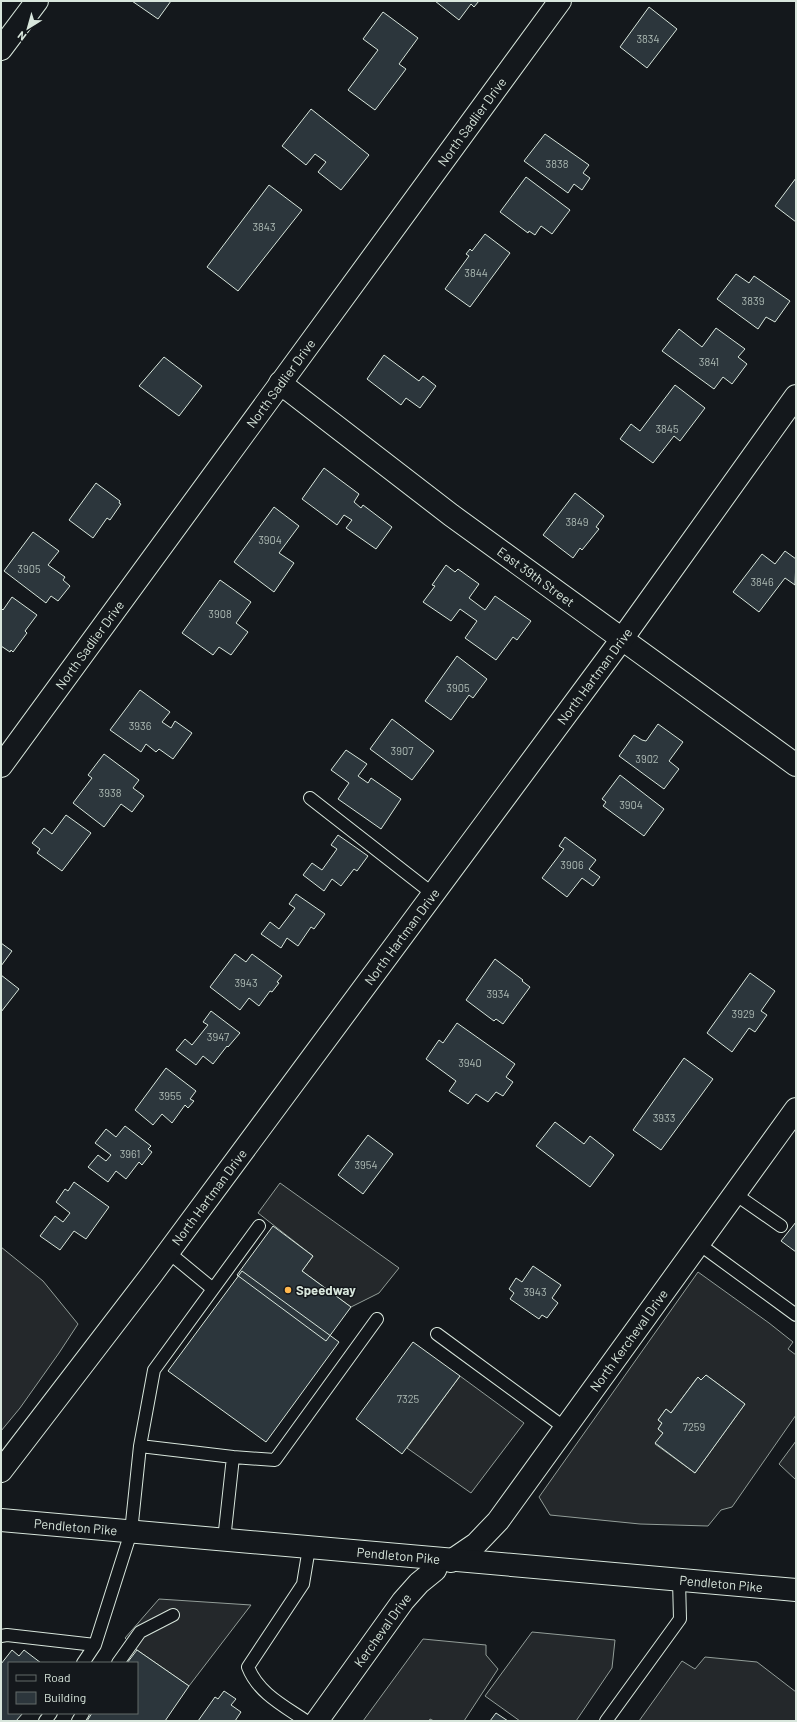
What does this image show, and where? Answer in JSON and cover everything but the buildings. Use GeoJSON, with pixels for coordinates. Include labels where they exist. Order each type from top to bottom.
{"type":"FeatureCollection","features":[{"type":"Feature","properties":{"kind":"street"},"geometry":{"type":"LineString","coordinates":[[1,49],[36,1]]}},
{"type":"Feature","properties":{"kind":"street","name":"North Sadlier Drive"},"geometry":{"type":"LineString","coordinates":[[1,766],[560,1]]}},
{"type":"Feature","properties":{"kind":"street","name":"East 39th Street"},"geometry":{"type":"LineString","coordinates":[[280,383],[451,515],[796,765]]}},
{"type":"Feature","properties":{"kind":"street","name":"North Hartman Drive"},"geometry":{"type":"LineString","coordinates":[[1,1471],[168,1252],[622,639],[796,396]]}},
{"type":"Feature","properties":{"kind":"street","name":"North Kercheval Drive"},"geometry":{"type":"LineString","coordinates":[[445,1560],[469,1549],[486,1534],[565,1428],[796,1109]]}},
{"type":"Feature","properties":{"kind":"street","name":"Pendleton Pike"},"geometry":{"type":"LineString","coordinates":[[1,1520],[796,1590]]}},
{"type":"Feature","properties":{"kind":"street","name":"Kercheval Drive"},"geometry":{"type":"LineString","coordinates":[[323,1713],[403,1601],[419,1583],[445,1560]]}},
{"type":"Feature","properties":{"kind":"lane"},"geometry":{"type":"LineString","coordinates":[[310,798],[433,894]]}},
{"type":"Feature","properties":{"kind":"lane"},"geometry":{"type":"LineString","coordinates":[[735,1194],[781,1226]]}},
{"type":"Feature","properties":{"kind":"lane"},"geometry":{"type":"LineString","coordinates":[[85,1662],[95,1645],[131,1532],[140,1446],[154,1370],[259,1226]]}},
{"type":"Feature","properties":{"kind":"lane"},"geometry":{"type":"LineString","coordinates":[[698,1244],[796,1315]]}},
{"type":"Feature","properties":{"kind":"lane"},"geometry":{"type":"LineString","coordinates":[[168,1252],[213,1289]]}},
{"type":"Feature","properties":{"kind":"lane"},"geometry":{"type":"LineString","coordinates":[[140,1446],[275,1460],[377,1319]]}},
{"type":"Feature","properties":{"kind":"lane"},"geometry":{"type":"LineString","coordinates":[[437,1334],[565,1428]]}},
{"type":"Feature","properties":{"kind":"lane"},"geometry":{"type":"LineString","coordinates":[[224,1540],[233,1456]]}},
{"type":"Feature","properties":{"kind":"lane"},"geometry":{"type":"LineString","coordinates":[[306,1721],[265,1693],[251,1675],[248,1667],[303,1584],[309,1548]]}},
{"type":"Feature","properties":{"kind":"lane"},"geometry":{"type":"LineString","coordinates":[[606,1721],[680,1619],[679,1580]]}},
{"type":"Feature","properties":{"kind":"lane"},"geometry":{"type":"LineString","coordinates":[[119,1662],[140,1632],[173,1615]]}},
{"type":"Feature","properties":{"kind":"lane"},"geometry":{"type":"LineString","coordinates":[[1,1636],[7,1635],[95,1645]]}},
{"type":"Feature","properties":{"kind":"shaded area"},"geometry":{"type":"Polygon","coordinates":[[[280,1183],[399,1268],[379,1293],[351,1307],[302,1271],[313,1256],[258,1213],[280,1183]]]}},
{"type":"Feature","properties":{"kind":"shaded area"},"geometry":{"type":"Polygon","coordinates":[[[1,1247],[43,1281],[78,1324],[20,1408],[1,1431],[1,1247]]]}},
{"type":"Feature","properties":{"kind":"shaded area"},"geometry":{"type":"Polygon","coordinates":[[[698,1272],[793,1342],[788,1349],[796,1355],[796,1415],[732,1507],[721,1510],[708,1526],[640,1524],[550,1515],[539,1497],[698,1272]],[[706,1375],[701,1380],[697,1378],[671,1413],[666,1409],[658,1420],[662,1423],[658,1429],[663,1433],[655,1444],[695,1473],[745,1404],[706,1375]]]}},
{"type":"Feature","properties":{"kind":"shaded area"},"geometry":{"type":"Polygon","coordinates":[[[460,1376],[524,1423],[471,1493],[407,1448],[460,1376]]]}},
{"type":"Feature","properties":{"kind":"shaded area"},"geometry":{"type":"Polygon","coordinates":[[[796,1441],[796,1480],[779,1464],[796,1441]]]}},
{"type":"Feature","properties":{"kind":"shaded area"},"geometry":{"type":"Polygon","coordinates":[[[159,1599],[251,1605],[189,1686],[137,1650],[125,1638],[159,1599]]]}},
{"type":"Feature","properties":{"kind":"shaded area"},"geometry":{"type":"Polygon","coordinates":[[[532,1632],[615,1640],[612,1668],[576,1721],[520,1721],[485,1696],[532,1632]]]}},
{"type":"Feature","properties":{"kind":"shaded area"},"geometry":{"type":"Polygon","coordinates":[[[423,1639],[486,1645],[486,1655],[498,1669],[464,1721],[434,1721],[430,1719],[429,1721],[363,1721],[423,1639]]]}},
{"type":"Feature","properties":{"kind":"shaded area"},"geometry":{"type":"Polygon","coordinates":[[[705,1657],[757,1662],[796,1692],[796,1721],[639,1721],[682,1661],[695,1669],[705,1657]]]}},
{"type":"Feature","properties":{"kind":"place","name":"Speedway"},"geometry":{"type":"Point","coordinates":[288,1290]}}]}
